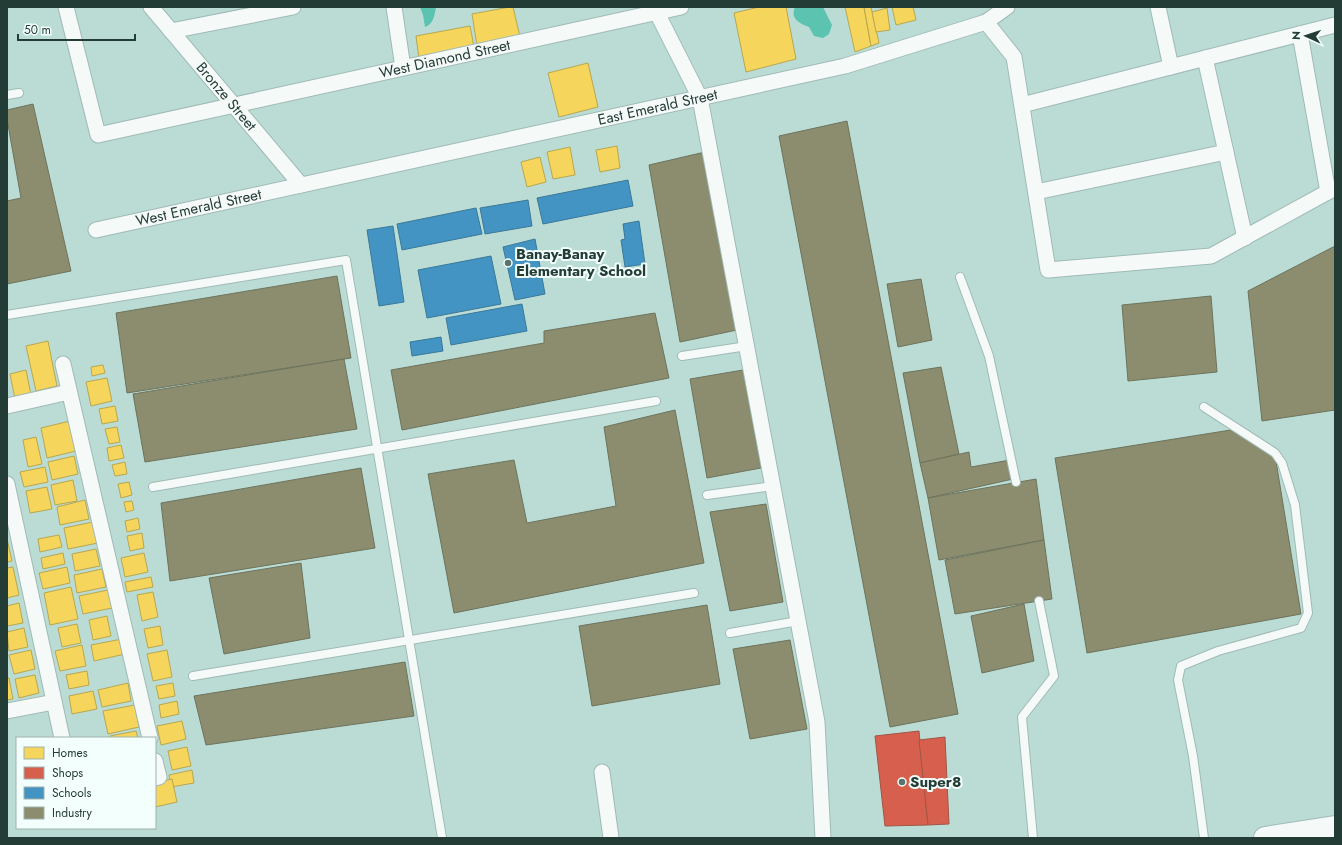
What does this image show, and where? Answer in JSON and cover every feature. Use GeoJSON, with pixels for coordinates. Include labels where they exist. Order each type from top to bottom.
{"type":"FeatureCollection","features":[{"type":"Feature","properties":{"kind":"highway"},"geometry":{"type":"LineString","coordinates":[[1265,838],[1335,827]]}},
{"type":"Feature","properties":{"kind":"street","name":"West Diamond Street"},"geometry":{"type":"LineString","coordinates":[[66,7],[98,135],[234,106],[655,10],[681,7]]}},
{"type":"Feature","properties":{"kind":"street","name":"Bronze Street"},"geometry":{"type":"LineString","coordinates":[[151,7],[301,186]]}},
{"type":"Feature","properties":{"kind":"street"},"geometry":{"type":"LineString","coordinates":[[171,31],[243,12],[293,7]]}},
{"type":"Feature","properties":{"kind":"street"},"geometry":{"type":"LineString","coordinates":[[394,7],[403,68]]}},
{"type":"Feature","properties":{"kind":"street","name":"East Emerald Street"},"geometry":{"type":"LineString","coordinates":[[301,186],[845,66],[986,22],[1008,7]]}},
{"type":"Feature","properties":{"kind":"street"},"geometry":{"type":"LineString","coordinates":[[1158,7],[1171,67]]}},
{"type":"Feature","properties":{"kind":"street"},"geometry":{"type":"LineString","coordinates":[[655,10],[700,98],[817,722],[824,838]]}},
{"type":"Feature","properties":{"kind":"street"},"geometry":{"type":"LineString","coordinates":[[986,22],[1014,57],[1048,270],[1211,256],[1332,190],[1300,34]]}},
{"type":"Feature","properties":{"kind":"street"},"geometry":{"type":"LineString","coordinates":[[1022,105],[1335,25]]}},
{"type":"Feature","properties":{"kind":"street"},"geometry":{"type":"LineString","coordinates":[[1205,58],[1245,238]]}},
{"type":"Feature","properties":{"kind":"street"},"geometry":{"type":"LineString","coordinates":[[1036,192],[1226,152]]}},
{"type":"Feature","properties":{"kind":"street","name":"West Emerald Street"},"geometry":{"type":"LineString","coordinates":[[96,230],[301,186]]}},
{"type":"Feature","properties":{"kind":"street"},"geometry":{"type":"LineString","coordinates":[[63,364],[150,737]]}},
{"type":"Feature","properties":{"kind":"street"},"geometry":{"type":"LineString","coordinates":[[7,406],[69,392]]}},
{"type":"Feature","properties":{"kind":"street"},"geometry":{"type":"LineString","coordinates":[[7,484],[62,737]]}},
{"type":"Feature","properties":{"kind":"street"},"geometry":{"type":"LineString","coordinates":[[7,711],[54,702]]}},
{"type":"Feature","properties":{"kind":"street"},"geometry":{"type":"LineString","coordinates":[[156,765],[159,777],[156,778]]}},
{"type":"Feature","properties":{"kind":"street"},"geometry":{"type":"LineString","coordinates":[[602,772],[611,838]]}},
{"type":"Feature","properties":{"kind":"lane"},"geometry":{"type":"LineString","coordinates":[[7,95],[19,92]]}},
{"type":"Feature","properties":{"kind":"lane"},"geometry":{"type":"LineString","coordinates":[[7,315],[346,260],[442,838]]}},
{"type":"Feature","properties":{"kind":"lane"},"geometry":{"type":"LineString","coordinates":[[960,277],[989,356],[1016,482]]}},
{"type":"Feature","properties":{"kind":"lane"},"geometry":{"type":"LineString","coordinates":[[682,356],[747,346]]}},
{"type":"Feature","properties":{"kind":"lane"},"geometry":{"type":"LineString","coordinates":[[153,487],[656,400]]}},
{"type":"Feature","properties":{"kind":"lane"},"geometry":{"type":"LineString","coordinates":[[1204,407],[1275,453],[1282,463],[1295,505],[1308,613],[1301,628],[1218,651],[1181,666],[1178,680],[1193,756],[1204,838]]}},
{"type":"Feature","properties":{"kind":"lane"},"geometry":{"type":"LineString","coordinates":[[707,495],[773,486]]}},
{"type":"Feature","properties":{"kind":"lane"},"geometry":{"type":"LineString","coordinates":[[193,676],[694,593]]}},
{"type":"Feature","properties":{"kind":"lane"},"geometry":{"type":"LineString","coordinates":[[1033,838],[1022,717],[1054,676],[1039,601]]}},
{"type":"Feature","properties":{"kind":"lane"},"geometry":{"type":"LineString","coordinates":[[730,633],[798,620]]}},
{"type":"Feature","properties":{"kind":"shaded area"},"geometry":{"type":"Polygon","coordinates":[[[420,7],[436,7],[432,22],[425,27],[423,15],[420,7]]]}},
{"type":"Feature","properties":{"kind":"shaded area"},"geometry":{"type":"Polygon","coordinates":[[[795,7],[823,7],[832,25],[829,34],[823,38],[814,36],[809,27],[796,20],[794,15],[795,7]]]}},
{"type":"Feature","properties":{"kind":"building: Homes"},"geometry":{"type":"Polygon","coordinates":[[[513,7],[520,37],[477,46],[472,14],[513,7]]]}},
{"type":"Feature","properties":{"kind":"building: Homes"},"geometry":{"type":"Polygon","coordinates":[[[759,7],[786,7],[796,59],[746,72],[734,13],[759,7]]]}},
{"type":"Feature","properties":{"kind":"building: Homes"},"geometry":{"type":"Polygon","coordinates":[[[845,7],[864,7],[871,46],[855,52],[845,7]]]}},
{"type":"Feature","properties":{"kind":"building: Homes"},"geometry":{"type":"Polygon","coordinates":[[[864,7],[871,7],[879,43],[871,46],[864,7]]]}},
{"type":"Feature","properties":{"kind":"building: Homes"},"geometry":{"type":"Polygon","coordinates":[[[892,7],[913,7],[916,20],[896,25],[892,7]]]}},
{"type":"Feature","properties":{"kind":"building: Homes"},"geometry":{"type":"Polygon","coordinates":[[[887,8],[890,30],[876,32],[872,12],[887,8]]]}},
{"type":"Feature","properties":{"kind":"building: Homes"},"geometry":{"type":"Polygon","coordinates":[[[470,26],[474,47],[419,59],[416,36],[470,26]]]}},
{"type":"Feature","properties":{"kind":"building: Homes"},"geometry":{"type":"Polygon","coordinates":[[[588,63],[598,107],[559,117],[548,73],[588,63]]]}},
{"type":"Feature","properties":{"kind":"building: Homes"},"geometry":{"type":"Polygon","coordinates":[[[617,146],[620,168],[600,172],[596,150],[617,146]]]}},
{"type":"Feature","properties":{"kind":"building: Homes"},"geometry":{"type":"Polygon","coordinates":[[[570,147],[575,175],[553,179],[547,152],[570,147]]]}},
{"type":"Feature","properties":{"kind":"building: Homes"},"geometry":{"type":"Polygon","coordinates":[[[540,157],[546,182],[527,187],[521,162],[540,157]]]}},
{"type":"Feature","properties":{"kind":"building: Homes"},"geometry":{"type":"Polygon","coordinates":[[[48,341],[57,386],[36,391],[26,346],[48,341]]]}},
{"type":"Feature","properties":{"kind":"building: Homes"},"geometry":{"type":"Polygon","coordinates":[[[103,365],[105,373],[92,376],[91,367],[103,365]]]}},
{"type":"Feature","properties":{"kind":"building: Homes"},"geometry":{"type":"Polygon","coordinates":[[[26,370],[31,395],[15,399],[10,374],[26,370]]]}},
{"type":"Feature","properties":{"kind":"building: Homes"},"geometry":{"type":"Polygon","coordinates":[[[107,378],[112,401],[91,406],[86,382],[107,378]]]}},
{"type":"Feature","properties":{"kind":"building: Homes"},"geometry":{"type":"Polygon","coordinates":[[[115,406],[118,421],[102,424],[99,409],[115,406]]]}},
{"type":"Feature","properties":{"kind":"building: Homes"},"geometry":{"type":"Polygon","coordinates":[[[70,421],[76,451],[47,458],[41,428],[70,421]]]}},
{"type":"Feature","properties":{"kind":"building: Homes"},"geometry":{"type":"Polygon","coordinates":[[[117,427],[120,442],[109,444],[105,429],[117,427]]]}},
{"type":"Feature","properties":{"kind":"building: Homes"},"geometry":{"type":"Polygon","coordinates":[[[36,437],[42,464],[28,467],[23,440],[36,437]]]}},
{"type":"Feature","properties":{"kind":"building: Homes"},"geometry":{"type":"Polygon","coordinates":[[[121,445],[124,458],[109,461],[107,448],[121,445]]]}},
{"type":"Feature","properties":{"kind":"building: Homes"},"geometry":{"type":"Polygon","coordinates":[[[74,456],[78,474],[52,480],[48,462],[74,456]]]}},
{"type":"Feature","properties":{"kind":"building: Homes"},"geometry":{"type":"Polygon","coordinates":[[[125,462],[127,474],[115,476],[112,465],[125,462]]]}},
{"type":"Feature","properties":{"kind":"building: Homes"},"geometry":{"type":"Polygon","coordinates":[[[45,467],[48,482],[24,487],[20,472],[45,467]]]}},
{"type":"Feature","properties":{"kind":"building: Homes"},"geometry":{"type":"Polygon","coordinates":[[[73,480],[77,501],[55,505],[51,485],[73,480]]]}},
{"type":"Feature","properties":{"kind":"building: Homes"},"geometry":{"type":"Polygon","coordinates":[[[129,482],[132,495],[121,498],[118,484],[129,482]]]}},
{"type":"Feature","properties":{"kind":"building: Homes"},"geometry":{"type":"Polygon","coordinates":[[[47,487],[52,509],[30,513],[26,491],[47,487]]]}},
{"type":"Feature","properties":{"kind":"building: Homes"},"geometry":{"type":"Polygon","coordinates":[[[85,500],[89,519],[60,525],[57,507],[85,500]]]}},
{"type":"Feature","properties":{"kind":"building: Homes"},"geometry":{"type":"Polygon","coordinates":[[[132,501],[134,510],[126,512],[124,502],[132,501]]]}},
{"type":"Feature","properties":{"kind":"building: Homes"},"geometry":{"type":"Polygon","coordinates":[[[138,518],[140,529],[127,532],[125,521],[138,518]]]}},
{"type":"Feature","properties":{"kind":"building: Homes"},"geometry":{"type":"Polygon","coordinates":[[[93,522],[98,543],[68,549],[64,528],[93,522]]]}},
{"type":"Feature","properties":{"kind":"building: Homes"},"geometry":{"type":"Polygon","coordinates":[[[142,533],[144,548],[130,551],[127,536],[142,533]]]}},
{"type":"Feature","properties":{"kind":"building: Homes"},"geometry":{"type":"Polygon","coordinates":[[[59,535],[62,547],[40,552],[38,539],[59,535]]]}},
{"type":"Feature","properties":{"kind":"building: Homes"},"geometry":{"type":"Polygon","coordinates":[[[7,539],[12,561],[7,562],[7,539]]]}},
{"type":"Feature","properties":{"kind":"building: Homes"},"geometry":{"type":"Polygon","coordinates":[[[96,549],[100,566],[75,571],[72,554],[96,549]]]}},
{"type":"Feature","properties":{"kind":"building: Homes"},"geometry":{"type":"Polygon","coordinates":[[[63,553],[65,564],[43,569],[41,558],[63,553]]]}},
{"type":"Feature","properties":{"kind":"building: Homes"},"geometry":{"type":"Polygon","coordinates":[[[144,553],[148,572],[125,577],[121,558],[144,553]]]}},
{"type":"Feature","properties":{"kind":"building: Homes"},"geometry":{"type":"Polygon","coordinates":[[[13,567],[19,595],[7,598],[7,568],[13,567]]]}},
{"type":"Feature","properties":{"kind":"building: Homes"},"geometry":{"type":"Polygon","coordinates":[[[67,567],[70,583],[43,589],[39,573],[67,567]]]}},
{"type":"Feature","properties":{"kind":"building: Homes"},"geometry":{"type":"Polygon","coordinates":[[[102,569],[106,587],[77,593],[74,575],[102,569]]]}},
{"type":"Feature","properties":{"kind":"building: Homes"},"geometry":{"type":"Polygon","coordinates":[[[151,577],[153,587],[127,592],[125,582],[151,577]]]}},
{"type":"Feature","properties":{"kind":"building: Homes"},"geometry":{"type":"Polygon","coordinates":[[[71,587],[78,619],[50,625],[44,593],[71,587]]]}},
{"type":"Feature","properties":{"kind":"building: Homes"},"geometry":{"type":"Polygon","coordinates":[[[108,590],[112,608],[83,614],[79,596],[108,590]]]}},
{"type":"Feature","properties":{"kind":"building: Homes"},"geometry":{"type":"Polygon","coordinates":[[[153,592],[158,617],[142,621],[137,595],[153,592]]]}},
{"type":"Feature","properties":{"kind":"building: Homes"},"geometry":{"type":"Polygon","coordinates":[[[19,603],[23,623],[7,626],[7,606],[19,603]]]}},
{"type":"Feature","properties":{"kind":"building: Homes"},"geometry":{"type":"Polygon","coordinates":[[[107,616],[111,636],[93,640],[89,620],[107,616]]]}},
{"type":"Feature","properties":{"kind":"building: Homes"},"geometry":{"type":"Polygon","coordinates":[[[77,624],[81,643],[62,647],[58,628],[77,624]]]}},
{"type":"Feature","properties":{"kind":"building: Homes"},"geometry":{"type":"Polygon","coordinates":[[[160,626],[163,645],[148,648],[144,629],[160,626]]]}},
{"type":"Feature","properties":{"kind":"building: Homes"},"geometry":{"type":"Polygon","coordinates":[[[24,628],[28,647],[9,651],[7,632],[24,628]]]}},
{"type":"Feature","properties":{"kind":"building: Homes"},"geometry":{"type":"Polygon","coordinates":[[[122,639],[125,654],[94,661],[91,645],[122,639]]]}},
{"type":"Feature","properties":{"kind":"building: Homes"},"geometry":{"type":"Polygon","coordinates":[[[82,645],[86,666],[60,671],[55,651],[82,645]]]}},
{"type":"Feature","properties":{"kind":"building: Homes"},"geometry":{"type":"Polygon","coordinates":[[[31,650],[35,669],[14,674],[9,655],[31,650]]]}},
{"type":"Feature","properties":{"kind":"building: Homes"},"geometry":{"type":"Polygon","coordinates":[[[167,650],[172,677],[153,681],[147,654],[167,650]]]}},
{"type":"Feature","properties":{"kind":"building: Homes"},"geometry":{"type":"Polygon","coordinates":[[[87,671],[89,685],[69,689],[66,675],[87,671]]]}},
{"type":"Feature","properties":{"kind":"building: Homes"},"geometry":{"type":"Polygon","coordinates":[[[35,675],[39,693],[19,698],[15,679],[35,675]]]}},
{"type":"Feature","properties":{"kind":"building: Homes"},"geometry":{"type":"Polygon","coordinates":[[[7,678],[9,678],[13,699],[7,700],[7,678]]]}},
{"type":"Feature","properties":{"kind":"building: Homes"},"geometry":{"type":"Polygon","coordinates":[[[128,683],[131,701],[102,707],[98,690],[128,683]]]}},
{"type":"Feature","properties":{"kind":"building: Homes"},"geometry":{"type":"Polygon","coordinates":[[[173,683],[175,696],[159,699],[156,686],[173,683]]]}},
{"type":"Feature","properties":{"kind":"building: Homes"},"geometry":{"type":"Polygon","coordinates":[[[93,691],[97,709],[72,714],[69,696],[93,691]]]}},
{"type":"Feature","properties":{"kind":"building: Homes"},"geometry":{"type":"Polygon","coordinates":[[[177,701],[179,714],[161,718],[159,705],[177,701]]]}},
{"type":"Feature","properties":{"kind":"building: Homes"},"geometry":{"type":"Polygon","coordinates":[[[135,705],[139,727],[108,734],[103,711],[135,705]]]}},
{"type":"Feature","properties":{"kind":"building: Homes"},"geometry":{"type":"Polygon","coordinates":[[[182,721],[186,739],[161,745],[157,726],[182,721]]]}},
{"type":"Feature","properties":{"kind":"building: Homes"},"geometry":{"type":"Polygon","coordinates":[[[136,731],[138,737],[110,737],[136,731]]]}},
{"type":"Feature","properties":{"kind":"building: Homes"},"geometry":{"type":"Polygon","coordinates":[[[187,747],[191,766],[172,770],[168,751],[187,747]]]}},
{"type":"Feature","properties":{"kind":"building: Homes"},"geometry":{"type":"Polygon","coordinates":[[[192,770],[194,783],[171,787],[169,775],[192,770]]]}},
{"type":"Feature","properties":{"kind":"building: Homes"},"geometry":{"type":"Polygon","coordinates":[[[172,779],[177,802],[156,807],[156,783],[172,779]]]}},
{"type":"Feature","properties":{"kind":"building: Shops","name":"Super8"},"geometry":{"type":"Polygon","coordinates":[[[919,731],[928,825],[885,826],[875,736],[919,731]]]}},
{"type":"Feature","properties":{"kind":"building: Shops"},"geometry":{"type":"Polygon","coordinates":[[[945,737],[949,824],[928,825],[919,740],[945,737]]]}},
{"type":"Feature","properties":{"kind":"building: Schools"},"geometry":{"type":"Polygon","coordinates":[[[628,180],[633,206],[543,224],[537,198],[628,180]]]}},
{"type":"Feature","properties":{"kind":"building: Schools"},"geometry":{"type":"Polygon","coordinates":[[[528,200],[532,226],[485,234],[480,208],[528,200]]]}},
{"type":"Feature","properties":{"kind":"building: Schools"},"geometry":{"type":"Polygon","coordinates":[[[476,208],[482,234],[402,250],[397,224],[476,208]]]}},
{"type":"Feature","properties":{"kind":"building: Schools"},"geometry":{"type":"Polygon","coordinates":[[[639,221],[645,264],[625,267],[621,240],[625,239],[623,224],[639,221]]]}},
{"type":"Feature","properties":{"kind":"building: Schools"},"geometry":{"type":"Polygon","coordinates":[[[393,226],[404,302],[379,306],[367,230],[393,226]]]}},
{"type":"Feature","properties":{"kind":"building: Schools"},"geometry":{"type":"Polygon","coordinates":[[[535,239],[545,294],[515,300],[503,247],[535,239]]]}},
{"type":"Feature","properties":{"kind":"building: Schools"},"geometry":{"type":"Polygon","coordinates":[[[491,256],[501,304],[427,318],[418,270],[491,256]]]}},
{"type":"Feature","properties":{"kind":"building: Schools"},"geometry":{"type":"Polygon","coordinates":[[[522,304],[527,331],[451,345],[446,318],[522,304]]]}},
{"type":"Feature","properties":{"kind":"building: Schools"},"geometry":{"type":"Polygon","coordinates":[[[441,337],[443,351],[412,356],[410,342],[441,337]]]}},
{"type":"Feature","properties":{"kind":"building: Industry"},"geometry":{"type":"Polygon","coordinates":[[[33,104],[71,271],[7,284],[7,201],[21,198],[7,119],[7,110],[33,104]]]}},
{"type":"Feature","properties":{"kind":"building: Industry"},"geometry":{"type":"Polygon","coordinates":[[[847,121],[958,714],[890,727],[779,136],[847,121]]]}},
{"type":"Feature","properties":{"kind":"building: Industry"},"geometry":{"type":"Polygon","coordinates":[[[705,152],[737,330],[680,342],[649,165],[705,152]]]}},
{"type":"Feature","properties":{"kind":"building: Industry"},"geometry":{"type":"Polygon","coordinates":[[[1335,246],[1335,410],[1262,421],[1248,291],[1335,246]]]}},
{"type":"Feature","properties":{"kind":"building: Industry"},"geometry":{"type":"Polygon","coordinates":[[[337,276],[351,358],[127,393],[116,313],[337,276]]]}},
{"type":"Feature","properties":{"kind":"building: Industry"},"geometry":{"type":"Polygon","coordinates":[[[921,279],[932,340],[898,347],[887,284],[921,279]]]}},
{"type":"Feature","properties":{"kind":"building: Industry"},"geometry":{"type":"Polygon","coordinates":[[[1211,296],[1217,372],[1128,381],[1122,305],[1211,296]]]}},
{"type":"Feature","properties":{"kind":"building: Industry"},"geometry":{"type":"Polygon","coordinates":[[[655,313],[669,378],[402,430],[391,370],[544,343],[544,331],[655,313]]]}},
{"type":"Feature","properties":{"kind":"building: Industry"},"geometry":{"type":"Polygon","coordinates":[[[344,359],[357,429],[145,462],[133,394],[344,359]]]}},
{"type":"Feature","properties":{"kind":"building: Industry"},"geometry":{"type":"Polygon","coordinates":[[[941,367],[959,454],[920,463],[903,373],[941,367]]]}},
{"type":"Feature","properties":{"kind":"building: Industry"},"geometry":{"type":"Polygon","coordinates":[[[743,370],[761,468],[707,478],[690,379],[743,370]]]}},
{"type":"Feature","properties":{"kind":"building: Industry"},"geometry":{"type":"Polygon","coordinates":[[[675,410],[704,563],[454,613],[428,474],[514,460],[527,523],[616,506],[604,427],[675,410]]]}},
{"type":"Feature","properties":{"kind":"building: Industry"},"geometry":{"type":"Polygon","coordinates":[[[1237,429],[1275,455],[1301,614],[1087,653],[1055,458],[1237,429]]]}},
{"type":"Feature","properties":{"kind":"building: Industry"},"geometry":{"type":"Polygon","coordinates":[[[969,452],[971,467],[1010,460],[1013,479],[928,498],[920,463],[969,452]]]}},
{"type":"Feature","properties":{"kind":"building: Industry"},"geometry":{"type":"Polygon","coordinates":[[[361,468],[375,548],[170,581],[161,503],[361,468]]]}},
{"type":"Feature","properties":{"kind":"building: Industry"},"geometry":{"type":"Polygon","coordinates":[[[1036,479],[1044,540],[939,560],[928,498],[1036,479]]]}},
{"type":"Feature","properties":{"kind":"building: Industry"},"geometry":{"type":"Polygon","coordinates":[[[766,504],[783,602],[730,611],[710,512],[766,504]]]}},
{"type":"Feature","properties":{"kind":"building: Industry"},"geometry":{"type":"Polygon","coordinates":[[[1044,540],[1052,599],[955,614],[945,560],[1044,540]]]}},
{"type":"Feature","properties":{"kind":"building: Industry"},"geometry":{"type":"Polygon","coordinates":[[[301,563],[310,638],[224,654],[209,578],[301,563]]]}},
{"type":"Feature","properties":{"kind":"building: Industry"},"geometry":{"type":"Polygon","coordinates":[[[1024,604],[1034,661],[982,673],[971,616],[1024,604]]]}},
{"type":"Feature","properties":{"kind":"building: Industry"},"geometry":{"type":"Polygon","coordinates":[[[707,605],[720,684],[592,706],[579,626],[707,605]]]}},
{"type":"Feature","properties":{"kind":"building: Industry"},"geometry":{"type":"Polygon","coordinates":[[[790,640],[807,729],[750,739],[733,649],[790,640]]]}},
{"type":"Feature","properties":{"kind":"building: Industry"},"geometry":{"type":"Polygon","coordinates":[[[405,662],[414,716],[206,745],[194,696],[405,662]]]}},
{"type":"Feature","properties":{"kind":"place","name":"Banay-Banay Elementary School"},"geometry":{"type":"Point","coordinates":[508,263]}},
{"type":"Feature","properties":{"kind":"place","name":"Super8"},"geometry":{"type":"Point","coordinates":[902,782]}}]}
